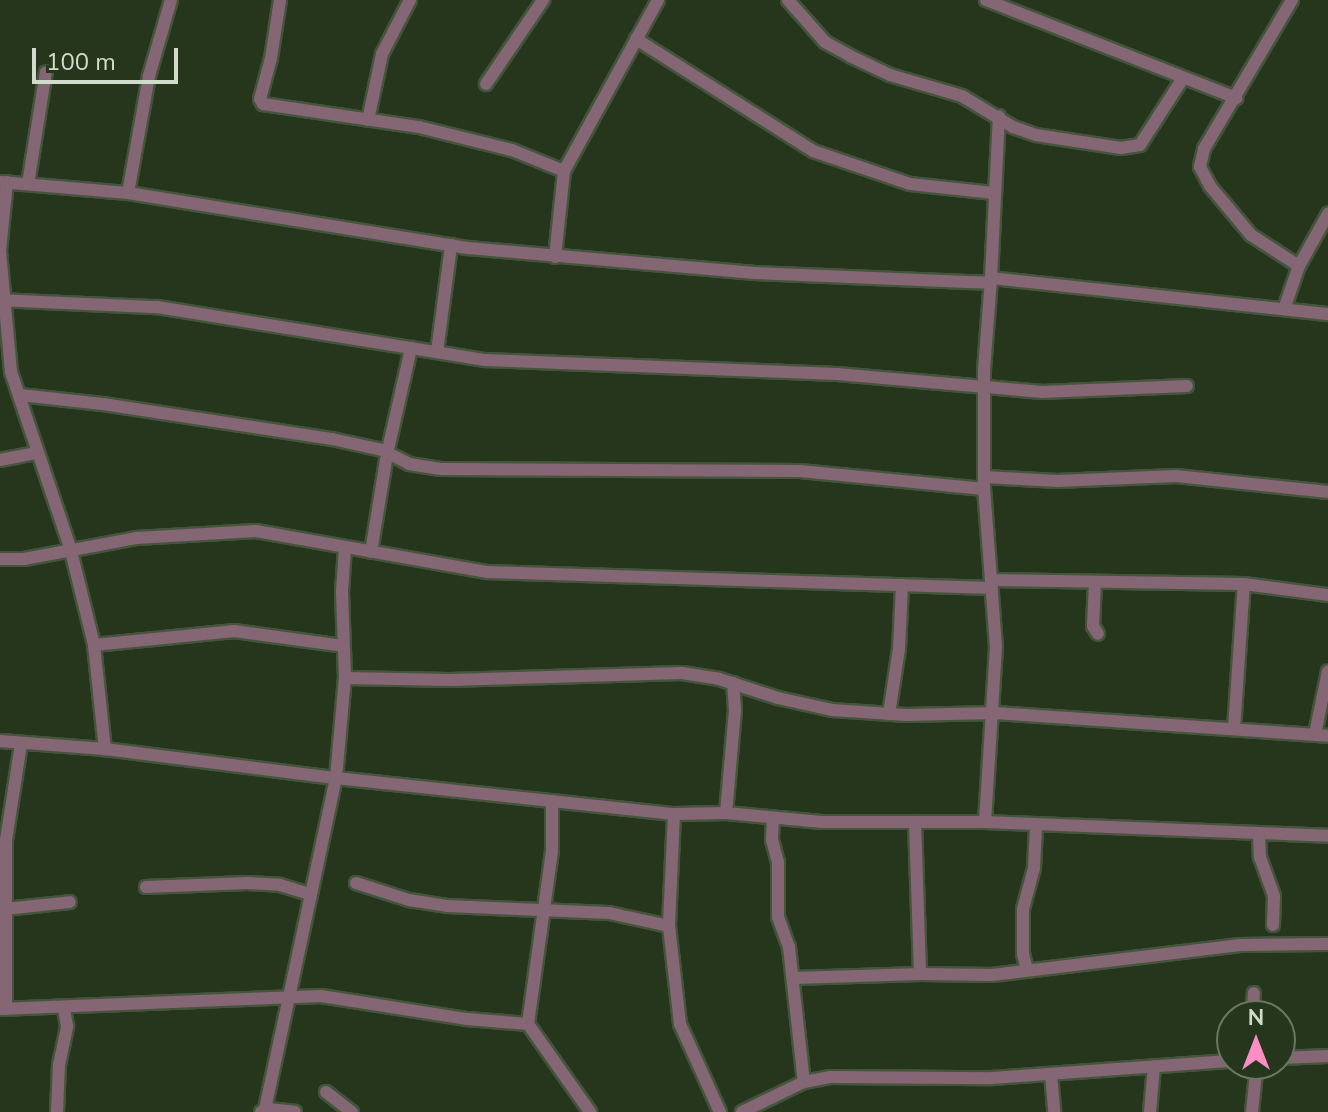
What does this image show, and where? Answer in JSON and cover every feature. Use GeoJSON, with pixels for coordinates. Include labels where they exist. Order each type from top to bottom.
{"type":"FeatureCollection","features":[{"type":"Feature","properties":{"kind":"street"},"geometry":{"type":"LineString","coordinates":[[128,193],[149,76],[171,0]]}},
{"type":"Feature","properties":{"kind":"street"},"geometry":{"type":"LineString","coordinates":[[280,0],[261,103],[419,127],[512,150],[564,171]]}},
{"type":"Feature","properties":{"kind":"street"},"geometry":{"type":"LineString","coordinates":[[368,120],[382,54],[410,0]]}},
{"type":"Feature","properties":{"kind":"street"},"geometry":{"type":"LineString","coordinates":[[486,84],[543,0]]}},
{"type":"Feature","properties":{"kind":"street"},"geometry":{"type":"LineString","coordinates":[[555,257],[564,171],[658,0]]}},
{"type":"Feature","properties":{"kind":"street"},"geometry":{"type":"LineString","coordinates":[[788,0],[825,42],[850,56],[890,75],[962,96],[1013,127],[1036,135],[1130,147],[1144,141],[1183,78]]}},
{"type":"Feature","properties":{"kind":"street"},"geometry":{"type":"LineString","coordinates":[[986,0],[1236,98]]}},
{"type":"Feature","properties":{"kind":"street"},"geometry":{"type":"LineString","coordinates":[[1292,0],[1200,157],[1203,176],[1251,235],[1299,266]]}},
{"type":"Feature","properties":{"kind":"street"},"geometry":{"type":"LineString","coordinates":[[636,39],[813,151],[910,184],[994,193]]}},
{"type":"Feature","properties":{"kind":"street"},"geometry":{"type":"LineString","coordinates":[[28,184],[46,72]]}},
{"type":"Feature","properties":{"kind":"street"},"geometry":{"type":"LineString","coordinates":[[985,822],[996,647],[984,483],[984,386],[999,116]]}},
{"type":"Feature","properties":{"kind":"street"},"geometry":{"type":"LineString","coordinates":[[105,749],[94,645],[70,547],[11,372],[2,300],[0,251],[4,182],[128,193],[451,245],[555,257],[741,272],[991,281],[1328,314]]}},
{"type":"Feature","properties":{"kind":"street"},"geometry":{"type":"LineString","coordinates":[[1284,309],[1299,266],[1328,214]]}},
{"type":"Feature","properties":{"kind":"street"},"geometry":{"type":"LineString","coordinates":[[437,352],[451,245]]}},
{"type":"Feature","properties":{"kind":"street"},"geometry":{"type":"LineString","coordinates":[[2,300],[157,307],[486,360],[837,374],[1042,392],[1187,386]]}},
{"type":"Feature","properties":{"kind":"street"},"geometry":{"type":"LineString","coordinates":[[371,552],[387,454],[411,348]]}},
{"type":"Feature","properties":{"kind":"street"},"geometry":{"type":"LineString","coordinates":[[20,395],[103,404],[332,439],[387,454],[409,464],[441,469],[800,471],[984,483],[1176,476],[1328,492]]}},
{"type":"Feature","properties":{"kind":"street"},"geometry":{"type":"LineString","coordinates":[[0,460],[36,453]]}},
{"type":"Feature","properties":{"kind":"street"},"geometry":{"type":"LineString","coordinates":[[0,559],[24,559],[70,547],[226,531],[256,531],[487,572],[902,585],[1095,582],[1244,584],[1328,595]]}},
{"type":"Feature","properties":{"kind":"street"},"geometry":{"type":"LineString","coordinates":[[295,1112],[263,1111],[336,778],[345,678],[345,548]]}},
{"type":"Feature","properties":{"kind":"street"},"geometry":{"type":"LineString","coordinates":[[1095,582],[1093,626],[1098,634]]}},
{"type":"Feature","properties":{"kind":"street"},"geometry":{"type":"LineString","coordinates":[[1234,729],[1244,584]]}},
{"type":"Feature","properties":{"kind":"street"},"geometry":{"type":"LineString","coordinates":[[889,714],[899,649],[902,585]]}},
{"type":"Feature","properties":{"kind":"street"},"geometry":{"type":"LineString","coordinates":[[94,645],[234,631],[343,646]]}},
{"type":"Feature","properties":{"kind":"street"},"geometry":{"type":"LineString","coordinates":[[345,678],[450,680],[682,673],[733,683],[778,698],[832,710],[889,714],[994,713],[1321,735],[1328,671]]}},
{"type":"Feature","properties":{"kind":"street"},"geometry":{"type":"LineString","coordinates":[[726,813],[735,710],[733,683]]}},
{"type":"Feature","properties":{"kind":"street"},"geometry":{"type":"LineString","coordinates":[[0,741],[105,749],[336,778],[674,814],[726,813],[773,819],[985,822],[1036,827],[1328,836]]}},
{"type":"Feature","properties":{"kind":"street"},"geometry":{"type":"LineString","coordinates":[[21,744],[3,840],[3,1009],[64,1009],[321,996],[467,1019],[528,1024]]}},
{"type":"Feature","properties":{"kind":"street"},"geometry":{"type":"LineString","coordinates":[[552,801],[552,851],[528,1024],[590,1112]]}},
{"type":"Feature","properties":{"kind":"street"},"geometry":{"type":"LineString","coordinates":[[674,814],[669,926],[680,1024],[720,1112]]}},
{"type":"Feature","properties":{"kind":"street"},"geometry":{"type":"LineString","coordinates":[[773,819],[772,840],[778,862],[778,917],[789,947],[794,978],[804,1082]]}},
{"type":"Feature","properties":{"kind":"street"},"geometry":{"type":"LineString","coordinates":[[915,822],[920,974]]}},
{"type":"Feature","properties":{"kind":"street"},"geometry":{"type":"LineString","coordinates":[[1027,970],[1023,954],[1023,909],[1034,868],[1036,827]]}},
{"type":"Feature","properties":{"kind":"street"},"geometry":{"type":"LineString","coordinates":[[1259,834],[1260,857],[1274,896],[1273,925]]}},
{"type":"Feature","properties":{"kind":"street"},"geometry":{"type":"LineString","coordinates":[[146,887],[247,883],[280,885],[309,894]]}},
{"type":"Feature","properties":{"kind":"street"},"geometry":{"type":"LineString","coordinates":[[356,883],[409,900],[447,906],[609,913],[669,926]]}},
{"type":"Feature","properties":{"kind":"street"},"geometry":{"type":"LineString","coordinates":[[5,909],[70,902]]}},
{"type":"Feature","properties":{"kind":"street"},"geometry":{"type":"LineString","coordinates":[[794,978],[992,975],[1240,945],[1328,944]]}},
{"type":"Feature","properties":{"kind":"street"},"geometry":{"type":"LineString","coordinates":[[1254,993],[1254,1000]]}},
{"type":"Feature","properties":{"kind":"street"},"geometry":{"type":"LineString","coordinates":[[57,1112],[59,1065],[67,1026],[64,1009]]}},
{"type":"Feature","properties":{"kind":"street"},"geometry":{"type":"LineString","coordinates":[[1296,1057],[1328,1056]]}},
{"type":"Feature","properties":{"kind":"street"},"geometry":{"type":"LineString","coordinates":[[742,1112],[804,1082],[830,1077],[924,1080],[1216,1062]]}},
{"type":"Feature","properties":{"kind":"street"},"geometry":{"type":"LineString","coordinates":[[1150,1112],[1154,1066]]}},
{"type":"Feature","properties":{"kind":"street"},"geometry":{"type":"LineString","coordinates":[[1051,1074],[1054,1112]]}},
{"type":"Feature","properties":{"kind":"street"},"geometry":{"type":"LineString","coordinates":[[1252,1112],[1255,1080]]}},
{"type":"Feature","properties":{"kind":"street"},"geometry":{"type":"LineString","coordinates":[[326,1092],[352,1112]]}}]}
